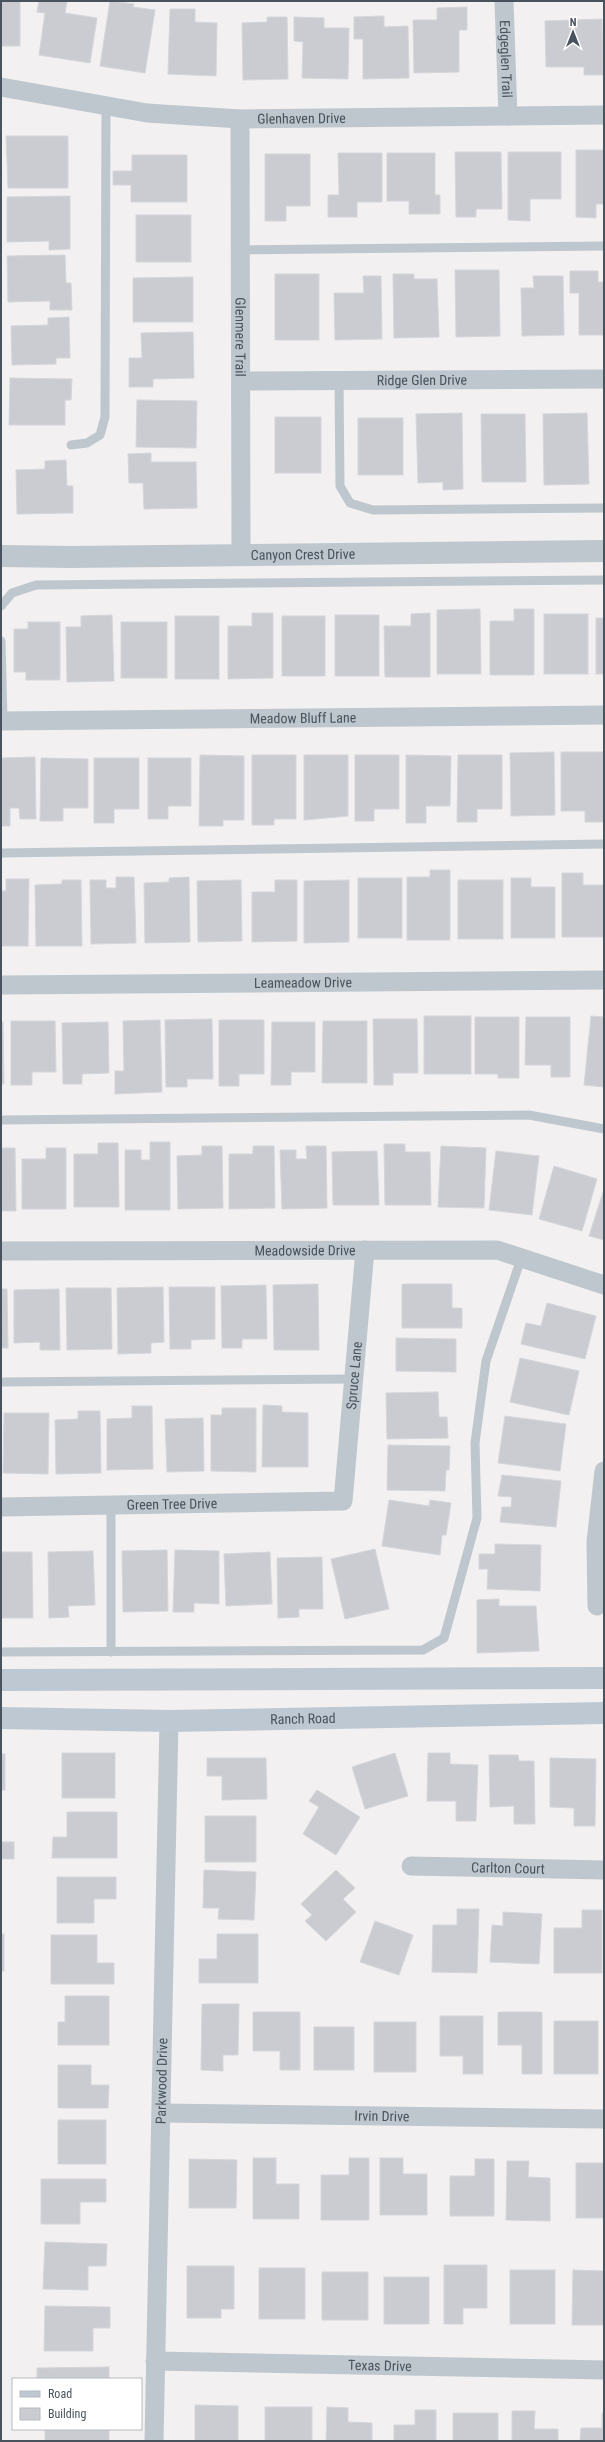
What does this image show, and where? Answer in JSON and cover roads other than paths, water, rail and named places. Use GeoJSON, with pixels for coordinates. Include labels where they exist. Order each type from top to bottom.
{"type":"FeatureCollection","features":[{"type":"Feature","properties":{"kind":"main road"},"geometry":{"type":"LineString","coordinates":[[1,1680],[604,1678]]}},
{"type":"Feature","properties":{"kind":"main road","name":"Ranch Road"},"geometry":{"type":"LineString","coordinates":[[1,1718],[170,1721],[604,1713]]}},
{"type":"Feature","properties":{"kind":"street","name":"Edgeglen Trail"},"geometry":{"type":"LineString","coordinates":[[504,1],[508,116]]}},
{"type":"Feature","properties":{"kind":"street","name":"Glenhaven Drive"},"geometry":{"type":"LineString","coordinates":[[1,87],[147,113],[240,119],[604,115]]}},
{"type":"Feature","properties":{"kind":"street","name":"Glenmere Trail"},"geometry":{"type":"LineString","coordinates":[[240,119],[240,555]]}},
{"type":"Feature","properties":{"kind":"street","name":"Ridge Glen Drive"},"geometry":{"type":"LineString","coordinates":[[240,381],[604,379]]}},
{"type":"Feature","properties":{"kind":"street","name":"Canyon Crest Drive"},"geometry":{"type":"LineString","coordinates":[[1,556],[70,557],[604,551]]}},
{"type":"Feature","properties":{"kind":"street","name":"Meadow Bluff Lane"},"geometry":{"type":"LineString","coordinates":[[2,721],[604,715]]}},
{"type":"Feature","properties":{"kind":"street","name":"Leameadow Drive"},"geometry":{"type":"LineString","coordinates":[[1,985],[604,980]]}},
{"type":"Feature","properties":{"kind":"street","name":"Spruce Lane"},"geometry":{"type":"LineString","coordinates":[[343,1501],[365,1250]]}},
{"type":"Feature","properties":{"kind":"street","name":"Meadowside Drive"},"geometry":{"type":"LineString","coordinates":[[1,1251],[496,1250],[604,1285]]}},
{"type":"Feature","properties":{"kind":"street"},"geometry":{"type":"LineString","coordinates":[[599,1595],[596,1542],[604,1471]]}},
{"type":"Feature","properties":{"kind":"street","name":"Green Tree Drive"},"geometry":{"type":"LineString","coordinates":[[1,1507],[343,1501]]}},
{"type":"Feature","properties":{"kind":"street","name":"Parkwood Drive"},"geometry":{"type":"LineString","coordinates":[[154,2441],[170,1721]]}},
{"type":"Feature","properties":{"kind":"street","name":"Carlton Court"},"geometry":{"type":"LineString","coordinates":[[411,1866],[604,1870]]}},
{"type":"Feature","properties":{"kind":"street","name":"Irvin Drive"},"geometry":{"type":"LineString","coordinates":[[161,2113],[604,2119]]}},
{"type":"Feature","properties":{"kind":"street","name":"Texas Drive"},"geometry":{"type":"LineString","coordinates":[[155,2361],[604,2370]]}},
{"type":"Feature","properties":{"kind":"lane"},"geometry":{"type":"LineString","coordinates":[[71,445],[87,442],[100,435],[105,417],[106,106]]}},
{"type":"Feature","properties":{"kind":"lane"},"geometry":{"type":"LineString","coordinates":[[240,250],[604,246]]}},
{"type":"Feature","properties":{"kind":"lane"},"geometry":{"type":"LineString","coordinates":[[339,381],[340,486],[350,503],[373,510],[604,508]]}},
{"type":"Feature","properties":{"kind":"lane"},"geometry":{"type":"LineString","coordinates":[[1,606],[12,592],[36,585],[604,580]]}},
{"type":"Feature","properties":{"kind":"lane"},"geometry":{"type":"LineString","coordinates":[[1,641],[2,721]]}},
{"type":"Feature","properties":{"kind":"lane"},"geometry":{"type":"LineString","coordinates":[[1,853],[604,844]]}},
{"type":"Feature","properties":{"kind":"lane"},"geometry":{"type":"LineString","coordinates":[[1,1120],[529,1115],[604,1129]]}},
{"type":"Feature","properties":{"kind":"lane"},"geometry":{"type":"LineString","coordinates":[[1,1652],[423,1650],[444,1638],[477,1518],[475,1443],[486,1361],[521,1259]]}},
{"type":"Feature","properties":{"kind":"lane"},"geometry":{"type":"LineString","coordinates":[[1,1382],[354,1379]]}},
{"type":"Feature","properties":{"kind":"lane"},"geometry":{"type":"LineString","coordinates":[[111,1506],[111,1652]]}}]}
